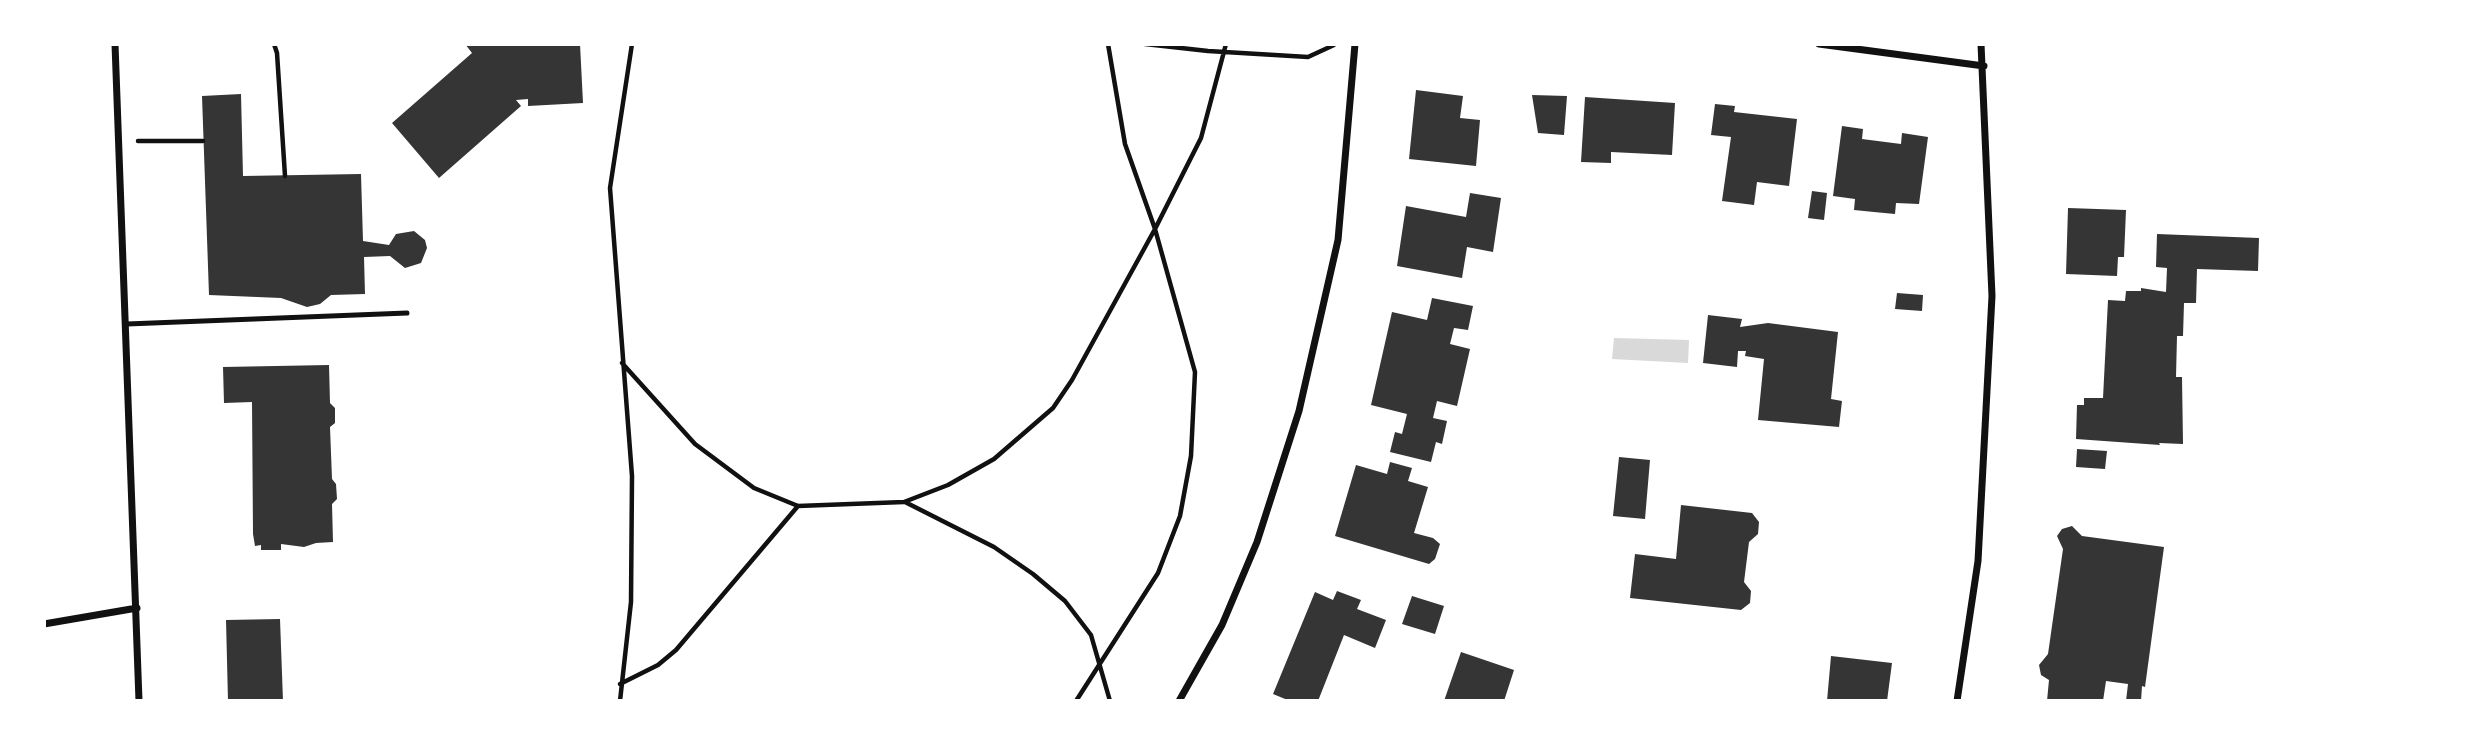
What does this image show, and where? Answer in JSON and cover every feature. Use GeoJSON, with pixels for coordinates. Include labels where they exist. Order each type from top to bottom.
{"type":"FeatureCollection","features":[{"type":"Feature","properties":{"kind":"street"},"geometry":{"type":"LineString","coordinates":[[115,44],[139,701]]}},
{"type":"Feature","properties":{"kind":"street"},"geometry":{"type":"LineString","coordinates":[[1179,701],[1222,625],[1252,554],[1298,411],[1338,240],[1355,44]]}},
{"type":"Feature","properties":{"kind":"street"},"geometry":{"type":"LineString","coordinates":[[1819,44],[1984,66]]}},
{"type":"Feature","properties":{"kind":"street"},"geometry":{"type":"LineString","coordinates":[[1957,701],[1978,561],[1986,467],[1992,296],[1981,44]]}},
{"type":"Feature","properties":{"kind":"street"},"geometry":{"type":"LineString","coordinates":[[44,624],[136,608]]}},
{"type":"Feature","properties":{"kind":"lane"},"geometry":{"type":"LineString","coordinates":[[127,324],[407,313]]}},
{"type":"Feature","properties":{"kind":"path"},"geometry":{"type":"LineString","coordinates":[[274,44],[277,53],[285,176]]}},
{"type":"Feature","properties":{"kind":"path"},"geometry":{"type":"LineString","coordinates":[[620,701],[619,684],[631,601],[632,476],[610,188],[632,44]]}},
{"type":"Feature","properties":{"kind":"path"},"geometry":{"type":"LineString","coordinates":[[1076,701],[1158,573],[1180,516],[1191,456],[1195,372],[1155,229],[1125,144],[1108,44]]}},
{"type":"Feature","properties":{"kind":"path"},"geometry":{"type":"LineString","coordinates":[[1145,44],[1308,57],[1338,44]]}},
{"type":"Feature","properties":{"kind":"path"},"geometry":{"type":"LineString","coordinates":[[622,363],[695,444],[754,488],[798,506],[904,502],[948,485],[994,459],[1052,408],[1072,380],[1155,229],[1201,138],[1226,44]]}},
{"type":"Feature","properties":{"kind":"path"},"geometry":{"type":"LineString","coordinates":[[165,141],[203,141]]}},
{"type":"Feature","properties":{"kind":"path"},"geometry":{"type":"LineString","coordinates":[[904,502],[994,547],[1050,587],[1091,635],[1110,701]]}},
{"type":"Feature","properties":{"kind":"path"},"geometry":{"type":"LineString","coordinates":[[619,684],[658,665],[676,650],[798,506]]}},
{"type":"Feature","properties":{"kind":"shaded area"},"geometry":{"type":"Polygon","coordinates":[[[1614,338],[1689,340],[1688,363],[1612,359],[1614,338]]]}},
{"type":"Feature","properties":{"kind":"building"},"geometry":{"type":"Polygon","coordinates":[[[465,44],[580,44],[583,103],[528,106],[528,99],[516,100],[521,106],[439,178],[392,123],[472,53],[465,44]]]}},
{"type":"Feature","properties":{"kind":"building"},"geometry":{"type":"Polygon","coordinates":[[[1416,90],[1463,96],[1460,118],[1480,120],[1476,166],[1409,159],[1416,90]]]}},
{"type":"Feature","properties":{"kind":"building"},"geometry":{"type":"Polygon","coordinates":[[[241,94],[243,176],[361,174],[363,241],[389,245],[396,234],[414,231],[425,240],[427,248],[421,263],[405,268],[390,256],[364,257],[365,294],[331,295],[320,304],[307,307],[281,298],[209,295],[202,96],[241,94]]]}},
{"type":"Feature","properties":{"kind":"building"},"geometry":{"type":"Polygon","coordinates":[[[1532,95],[1567,96],[1564,135],[1538,133],[1532,95]]]}},
{"type":"Feature","properties":{"kind":"building"},"geometry":{"type":"Polygon","coordinates":[[[1585,97],[1675,103],[1672,155],[1611,152],[1611,163],[1581,162],[1585,97]]]}},
{"type":"Feature","properties":{"kind":"building"},"geometry":{"type":"Polygon","coordinates":[[[1715,104],[1735,106],[1734,112],[1797,119],[1789,186],[1757,182],[1754,205],[1722,201],[1731,137],[1711,135],[1715,104]]]}},
{"type":"Feature","properties":{"kind":"building"},"geometry":{"type":"Polygon","coordinates":[[[1842,126],[1863,129],[1862,139],[1901,144],[1902,133],[1928,137],[1919,204],[1896,203],[1895,214],[1854,210],[1855,199],[1833,196],[1842,126]]]}},
{"type":"Feature","properties":{"kind":"building"},"geometry":{"type":"Polygon","coordinates":[[[1812,191],[1827,193],[1824,220],[1808,218],[1812,191]]]}},
{"type":"Feature","properties":{"kind":"building"},"geometry":{"type":"Polygon","coordinates":[[[1470,193],[1501,198],[1493,252],[1467,247],[1462,278],[1397,266],[1406,206],[1466,217],[1470,193]]]}},
{"type":"Feature","properties":{"kind":"building"},"geometry":{"type":"Polygon","coordinates":[[[2068,208],[2126,210],[2124,257],[2118,257],[2117,276],[2066,274],[2068,208]]]}},
{"type":"Feature","properties":{"kind":"building"},"geometry":{"type":"Polygon","coordinates":[[[2157,234],[2259,238],[2258,271],[2197,269],[2196,303],[2184,303],[2183,336],[2177,336],[2176,377],[2182,377],[2183,444],[2076,439],[2077,405],[2084,405],[2084,398],[2103,398],[2108,300],[2125,301],[2126,291],[2141,291],[2141,288],[2166,292],[2167,268],[2156,267],[2157,234]]]}},
{"type":"Feature","properties":{"kind":"building"},"geometry":{"type":"Polygon","coordinates":[[[1897,293],[1923,295],[1922,311],[1895,309],[1897,293]]]}},
{"type":"Feature","properties":{"kind":"building"},"geometry":{"type":"Polygon","coordinates":[[[1432,298],[1473,306],[1468,330],[1454,328],[1450,344],[1470,349],[1457,406],[1437,401],[1433,418],[1447,421],[1442,444],[1436,442],[1431,462],[1390,452],[1395,432],[1402,434],[1407,414],[1371,405],[1392,312],[1427,320],[1432,298]]]}},
{"type":"Feature","properties":{"kind":"building"},"geometry":{"type":"Polygon","coordinates":[[[1708,315],[1742,319],[1740,327],[1768,323],[1838,332],[1831,399],[1842,401],[1839,427],[1758,420],[1764,359],[1745,356],[1746,351],[1738,351],[1737,367],[1703,363],[1708,315]]]}},
{"type":"Feature","properties":{"kind":"building"},"geometry":{"type":"Polygon","coordinates":[[[329,365],[330,403],[335,408],[335,423],[330,427],[332,479],[336,484],[337,499],[332,504],[333,542],[304,547],[281,544],[281,550],[261,550],[261,545],[255,546],[253,534],[252,402],[224,403],[223,367],[329,365]]]}},
{"type":"Feature","properties":{"kind":"building"},"geometry":{"type":"Polygon","coordinates":[[[2077,449],[2107,451],[2105,469],[2076,467],[2077,449]]]}},
{"type":"Feature","properties":{"kind":"building"},"geometry":{"type":"Polygon","coordinates":[[[1619,457],[1650,460],[1645,519],[1613,516],[1619,457]]]}},
{"type":"Feature","properties":{"kind":"building"},"geometry":{"type":"Polygon","coordinates":[[[1390,462],[1412,468],[1408,481],[1428,487],[1414,533],[1433,538],[1440,544],[1435,559],[1429,564],[1335,536],[1356,465],[1387,474],[1390,462]]]}},
{"type":"Feature","properties":{"kind":"building"},"geometry":{"type":"Polygon","coordinates":[[[1681,505],[1752,513],[1759,522],[1758,534],[1749,542],[1744,582],[1751,591],[1750,603],[1741,610],[1630,598],[1635,554],[1676,559],[1681,505]]]}},
{"type":"Feature","properties":{"kind":"building"},"geometry":{"type":"Polygon","coordinates":[[[2072,526],[2082,536],[2164,547],[2141,701],[2126,701],[2128,684],[2106,681],[2103,701],[2047,701],[2049,680],[2041,675],[2039,665],[2048,654],[2063,549],[2057,536],[2062,529],[2072,526]]]}},
{"type":"Feature","properties":{"kind":"building"},"geometry":{"type":"Polygon","coordinates":[[[1337,591],[1361,600],[1357,609],[1386,620],[1375,648],[1344,635],[1318,701],[1290,701],[1273,694],[1315,592],[1333,600],[1337,591]]]}},
{"type":"Feature","properties":{"kind":"building"},"geometry":{"type":"Polygon","coordinates":[[[1412,596],[1444,606],[1435,634],[1402,624],[1412,596]]]}},
{"type":"Feature","properties":{"kind":"building"},"geometry":{"type":"Polygon","coordinates":[[[280,619],[283,701],[228,701],[226,620],[280,619]]]}},
{"type":"Feature","properties":{"kind":"building"},"geometry":{"type":"Polygon","coordinates":[[[1461,652],[1514,670],[1504,701],[1444,701],[1461,652]]]}},
{"type":"Feature","properties":{"kind":"building"},"geometry":{"type":"Polygon","coordinates":[[[1831,656],[1892,663],[1887,701],[1827,701],[1831,656]]]}}]}
